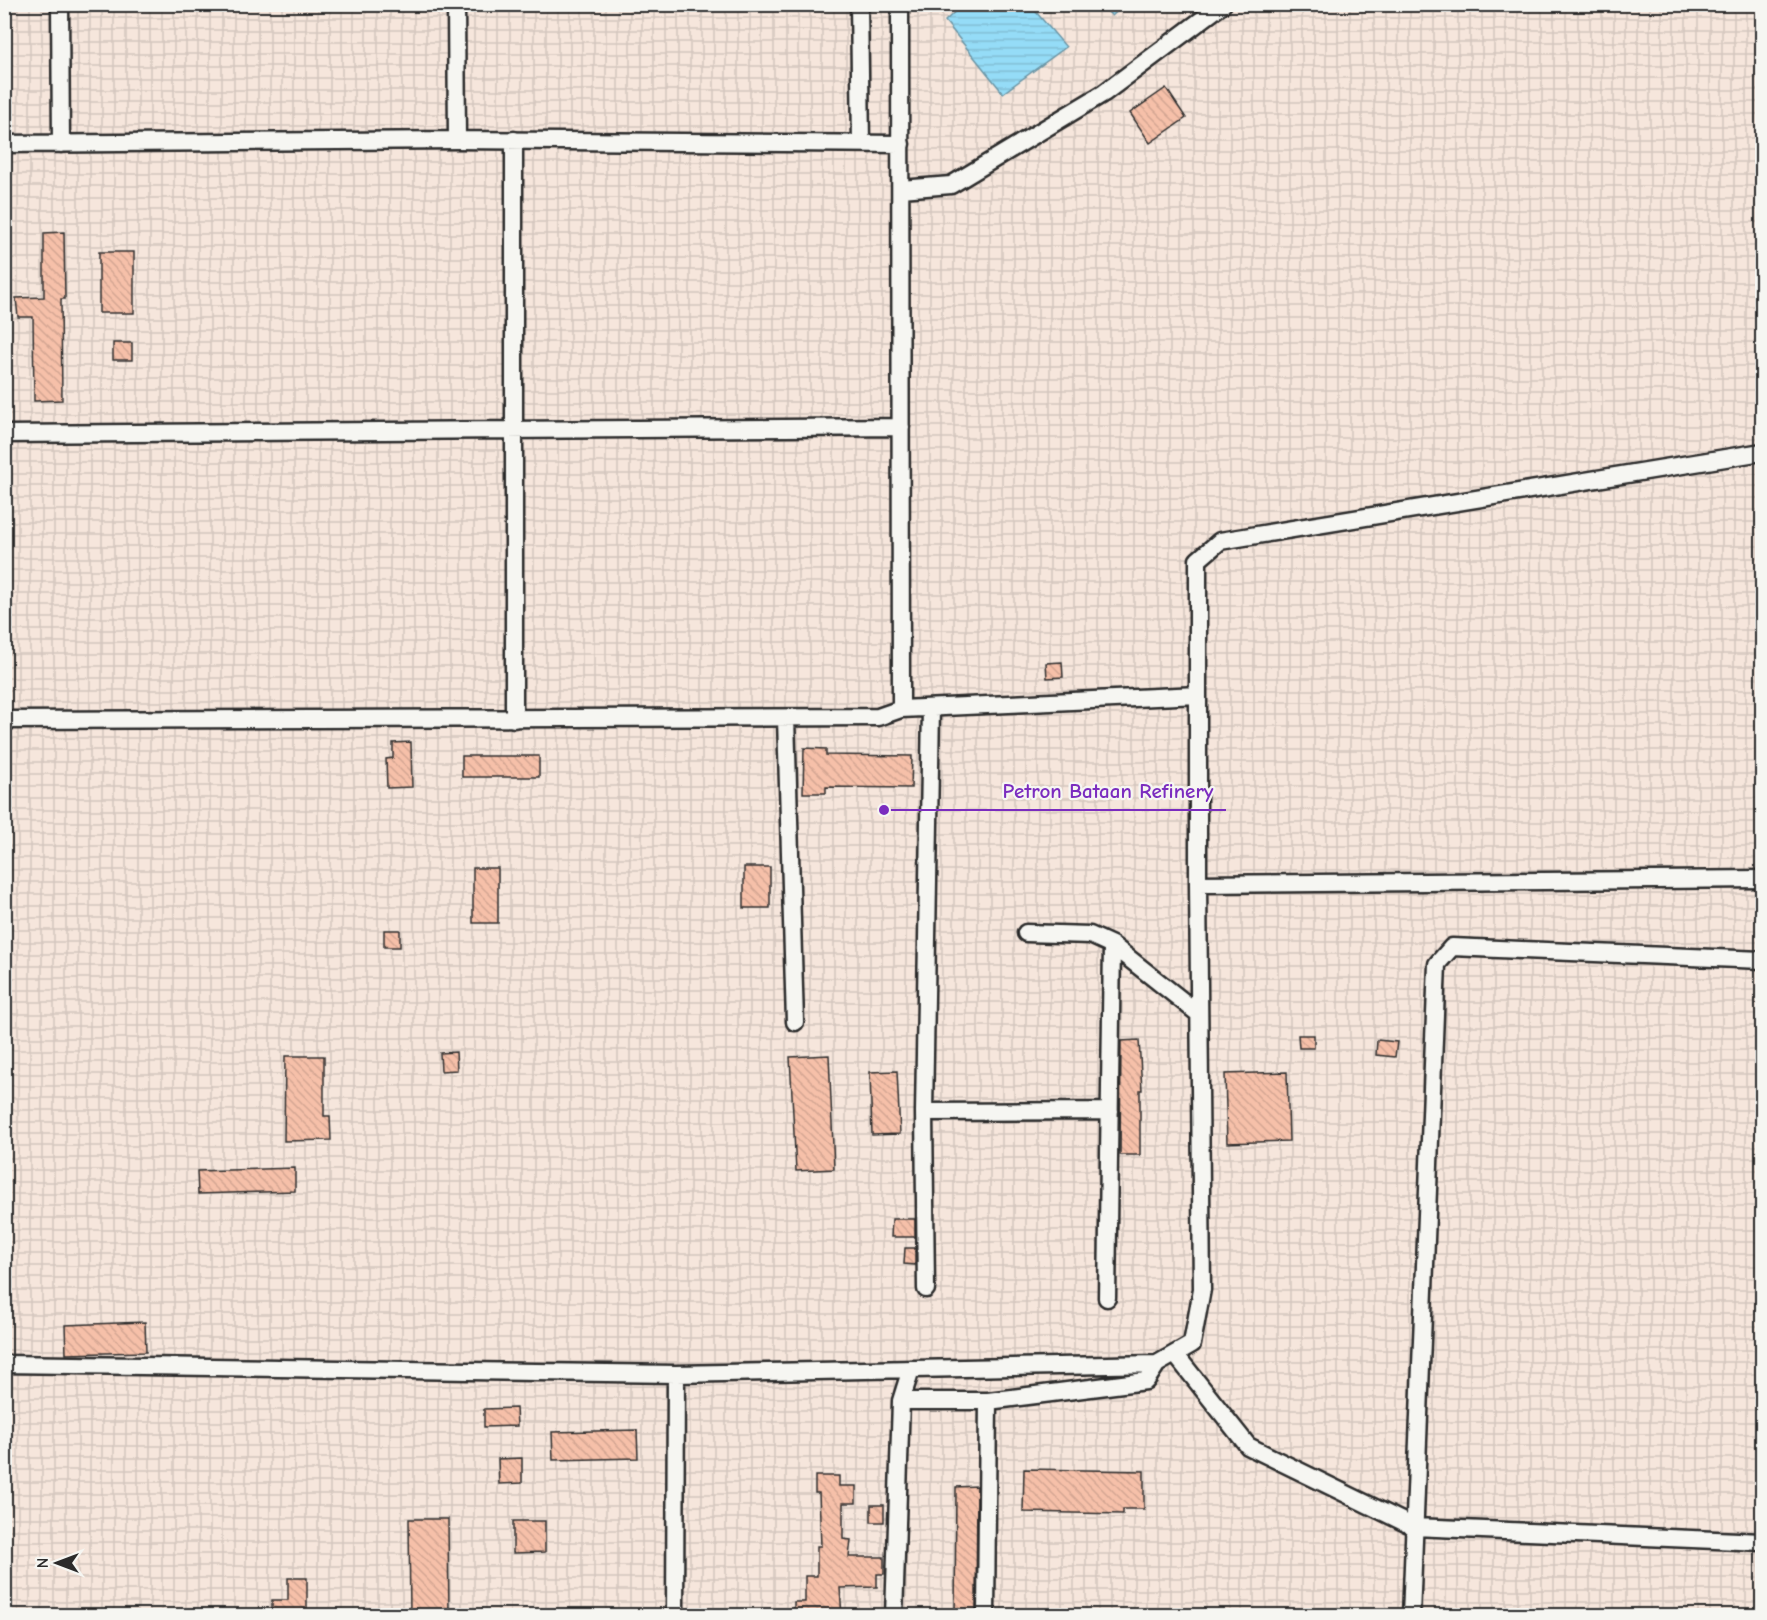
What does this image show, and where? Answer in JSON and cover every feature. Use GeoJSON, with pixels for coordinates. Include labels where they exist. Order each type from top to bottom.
{"type":"FeatureCollection","features":[{"type":"Feature","properties":{"kind":"lane"},"geometry":{"type":"LineString","coordinates":[[60,4],[61,144]]}},
{"type":"Feature","properties":{"kind":"lane"},"geometry":{"type":"LineString","coordinates":[[456,4],[457,140]]}},
{"type":"Feature","properties":{"kind":"lane"},"geometry":{"type":"LineString","coordinates":[[859,4],[861,143]]}},
{"type":"Feature","properties":{"kind":"lane"},"geometry":{"type":"LineString","coordinates":[[900,4],[901,709]]}},
{"type":"Feature","properties":{"kind":"lane"},"geometry":{"type":"LineString","coordinates":[[901,189],[951,185],[1104,93],[1223,4]]}},
{"type":"Feature","properties":{"kind":"lane"},"geometry":{"type":"LineString","coordinates":[[4,144],[457,140],[901,144]]}},
{"type":"Feature","properties":{"kind":"lane"},"geometry":{"type":"LineString","coordinates":[[514,140],[514,719]]}},
{"type":"Feature","properties":{"kind":"lane"},"geometry":{"type":"LineString","coordinates":[[4,434],[901,427]]}},
{"type":"Feature","properties":{"kind":"lane"},"geometry":{"type":"LineString","coordinates":[[901,1401],[988,1401],[1146,1381],[1157,1364],[1192,1344],[1202,1289],[1198,560],[1220,541],[1762,452]]}},
{"type":"Feature","properties":{"kind":"lane"},"geometry":{"type":"LineString","coordinates":[[4,720],[878,717],[901,709],[1198,695]]}},
{"type":"Feature","properties":{"kind":"lane"},"geometry":{"type":"LineString","coordinates":[[926,1289],[924,1112],[931,708]]}},
{"type":"Feature","properties":{"kind":"lane"},"geometry":{"type":"LineString","coordinates":[[786,718],[795,1022]]}},
{"type":"Feature","properties":{"kind":"lane"},"geometry":{"type":"LineString","coordinates":[[1198,884],[1762,879]]}},
{"type":"Feature","properties":{"kind":"lane"},"geometry":{"type":"LineString","coordinates":[[1026,933],[1090,935],[1112,945],[1199,1014]]}},
{"type":"Feature","properties":{"kind":"lane"},"geometry":{"type":"LineString","coordinates":[[1107,1298],[1112,945]]}},
{"type":"Feature","properties":{"kind":"lane"},"geometry":{"type":"LineString","coordinates":[[1411,1616],[1437,964],[1452,947],[1762,960]]}},
{"type":"Feature","properties":{"kind":"lane"},"geometry":{"type":"LineString","coordinates":[[924,1112],[1110,1111]]}},
{"type":"Feature","properties":{"kind":"lane"},"geometry":{"type":"LineString","coordinates":[[1174,1354],[1248,1446],[1414,1527],[1762,1542]]}},
{"type":"Feature","properties":{"kind":"lane"},"geometry":{"type":"LineString","coordinates":[[4,1364],[676,1374],[1157,1364]]}},
{"type":"Feature","properties":{"kind":"lane"},"geometry":{"type":"LineString","coordinates":[[894,1616],[901,1401],[911,1369]]}},
{"type":"Feature","properties":{"kind":"lane"},"geometry":{"type":"LineString","coordinates":[[675,1616],[676,1374]]}},
{"type":"Feature","properties":{"kind":"lane"},"geometry":{"type":"LineString","coordinates":[[987,1616],[988,1401]]}},
{"type":"Feature","properties":{"kind":"shaded area"},"geometry":{"type":"Polygon","coordinates":[[[5,5],[1762,5],[1762,1615],[5,1615],[5,5]]]}},
{"type":"Feature","properties":{"kind":"water"},"geometry":{"type":"Polygon","coordinates":[[[963,4],[1030,5],[1066,47],[1003,93],[945,21],[963,4]]]}},
{"type":"Feature","properties":{"kind":"water"},"geometry":{"type":"Polygon","coordinates":[[[1101,5],[1124,5],[1112,16],[1101,5]]]}},
{"type":"Feature","properties":{"kind":"building"},"geometry":{"type":"Polygon","coordinates":[[[1166,88],[1186,118],[1150,143],[1130,113],[1166,88]]]}},
{"type":"Feature","properties":{"kind":"building"},"geometry":{"type":"Polygon","coordinates":[[[64,232],[65,299],[61,299],[62,400],[34,401],[33,317],[18,317],[16,298],[44,297],[44,233],[64,232]]]}},
{"type":"Feature","properties":{"kind":"building"},"geometry":{"type":"Polygon","coordinates":[[[99,252],[134,252],[134,313],[99,313],[99,252]]]}},
{"type":"Feature","properties":{"kind":"building"},"geometry":{"type":"Polygon","coordinates":[[[113,343],[132,343],[132,360],[113,360],[113,343]]]}},
{"type":"Feature","properties":{"kind":"building"},"geometry":{"type":"Polygon","coordinates":[[[1062,662],[1063,677],[1047,678],[1046,663],[1062,662]]]}},
{"type":"Feature","properties":{"kind":"building"},"geometry":{"type":"Polygon","coordinates":[[[411,742],[412,787],[387,788],[386,759],[393,758],[393,743],[411,742]]]}},
{"type":"Feature","properties":{"kind":"building"},"geometry":{"type":"Polygon","coordinates":[[[804,748],[826,749],[826,755],[912,756],[911,788],[826,787],[826,793],[803,793],[804,748]]]}},
{"type":"Feature","properties":{"kind":"building"},"geometry":{"type":"Polygon","coordinates":[[[462,756],[539,756],[539,777],[462,777],[462,756]]]}},
{"type":"Feature","properties":{"kind":"building"},"geometry":{"type":"Polygon","coordinates":[[[744,867],[770,867],[770,908],[744,908],[744,867]]]}},
{"type":"Feature","properties":{"kind":"building"},"geometry":{"type":"Polygon","coordinates":[[[473,868],[498,868],[498,923],[473,923],[473,868]]]}},
{"type":"Feature","properties":{"kind":"building"},"geometry":{"type":"Polygon","coordinates":[[[384,930],[400,930],[400,947],[384,947],[384,930]]]}},
{"type":"Feature","properties":{"kind":"building"},"geometry":{"type":"Polygon","coordinates":[[[1298,1035],[1314,1035],[1314,1048],[1299,1048],[1298,1035]]]}},
{"type":"Feature","properties":{"kind":"building"},"geometry":{"type":"Polygon","coordinates":[[[1139,1040],[1142,1090],[1140,1090],[1140,1155],[1120,1155],[1121,1041],[1139,1040]]]}},
{"type":"Feature","properties":{"kind":"building"},"geometry":{"type":"Polygon","coordinates":[[[1377,1040],[1397,1042],[1395,1057],[1376,1055],[1377,1040]]]}},
{"type":"Feature","properties":{"kind":"building"},"geometry":{"type":"Polygon","coordinates":[[[456,1052],[457,1070],[441,1071],[440,1053],[456,1052]]]}},
{"type":"Feature","properties":{"kind":"building"},"geometry":{"type":"Polygon","coordinates":[[[829,1055],[834,1169],[796,1171],[790,1057],[829,1055]]]}},
{"type":"Feature","properties":{"kind":"building"},"geometry":{"type":"Polygon","coordinates":[[[285,1056],[324,1056],[324,1116],[330,1116],[331,1140],[284,1141],[285,1056]]]}},
{"type":"Feature","properties":{"kind":"building"},"geometry":{"type":"Polygon","coordinates":[[[897,1071],[900,1134],[872,1135],[870,1072],[897,1071]]]}},
{"type":"Feature","properties":{"kind":"building"},"geometry":{"type":"Polygon","coordinates":[[[1287,1072],[1289,1141],[1227,1143],[1225,1074],[1287,1072]]]}},
{"type":"Feature","properties":{"kind":"building"},"geometry":{"type":"Polygon","coordinates":[[[295,1168],[295,1191],[198,1194],[197,1171],[295,1168]]]}},
{"type":"Feature","properties":{"kind":"building"},"geometry":{"type":"Polygon","coordinates":[[[892,1219],[915,1219],[915,1237],[891,1237],[892,1219]]]}},
{"type":"Feature","properties":{"kind":"building"},"geometry":{"type":"Polygon","coordinates":[[[905,1248],[915,1248],[915,1265],[904,1264],[905,1248]]]}},
{"type":"Feature","properties":{"kind":"building"},"geometry":{"type":"Polygon","coordinates":[[[145,1322],[146,1352],[66,1354],[65,1325],[145,1322]]]}},
{"type":"Feature","properties":{"kind":"building"},"geometry":{"type":"Polygon","coordinates":[[[516,1408],[517,1426],[484,1427],[484,1409],[516,1408]]]}},
{"type":"Feature","properties":{"kind":"building"},"geometry":{"type":"Polygon","coordinates":[[[637,1430],[638,1458],[553,1460],[552,1432],[637,1430]]]}},
{"type":"Feature","properties":{"kind":"building"},"geometry":{"type":"Polygon","coordinates":[[[522,1458],[522,1483],[499,1484],[498,1459],[522,1458]]]}},
{"type":"Feature","properties":{"kind":"building"},"geometry":{"type":"Polygon","coordinates":[[[1024,1469],[1144,1471],[1144,1509],[1123,1509],[1123,1514],[1023,1512],[1024,1469]]]}},
{"type":"Feature","properties":{"kind":"building"},"geometry":{"type":"Polygon","coordinates":[[[815,1476],[839,1476],[839,1486],[856,1486],[856,1503],[843,1503],[843,1539],[851,1540],[849,1557],[884,1557],[884,1574],[877,1574],[877,1587],[840,1588],[842,1616],[794,1616],[794,1602],[805,1602],[805,1576],[817,1576],[817,1546],[821,1546],[819,1493],[815,1493],[815,1476]]]}},
{"type":"Feature","properties":{"kind":"building"},"geometry":{"type":"Polygon","coordinates":[[[977,1486],[976,1616],[955,1616],[956,1487],[977,1486]]]}},
{"type":"Feature","properties":{"kind":"building"},"geometry":{"type":"Polygon","coordinates":[[[871,1505],[884,1505],[884,1522],[871,1522],[871,1505]]]}},
{"type":"Feature","properties":{"kind":"building"},"geometry":{"type":"Polygon","coordinates":[[[409,1519],[448,1519],[449,1616],[410,1616],[409,1519]]]}},
{"type":"Feature","properties":{"kind":"building"},"geometry":{"type":"Polygon","coordinates":[[[513,1521],[545,1521],[545,1552],[513,1553],[513,1521]]]}},
{"type":"Feature","properties":{"kind":"building"},"geometry":{"type":"Polygon","coordinates":[[[288,1578],[307,1578],[307,1616],[272,1616],[272,1600],[288,1600],[288,1578]]]}},
{"type":"Feature","properties":{"kind":"place","name":"Petron Bataan Refinery"},"geometry":{"type":"Point","coordinates":[884,810]}}]}
